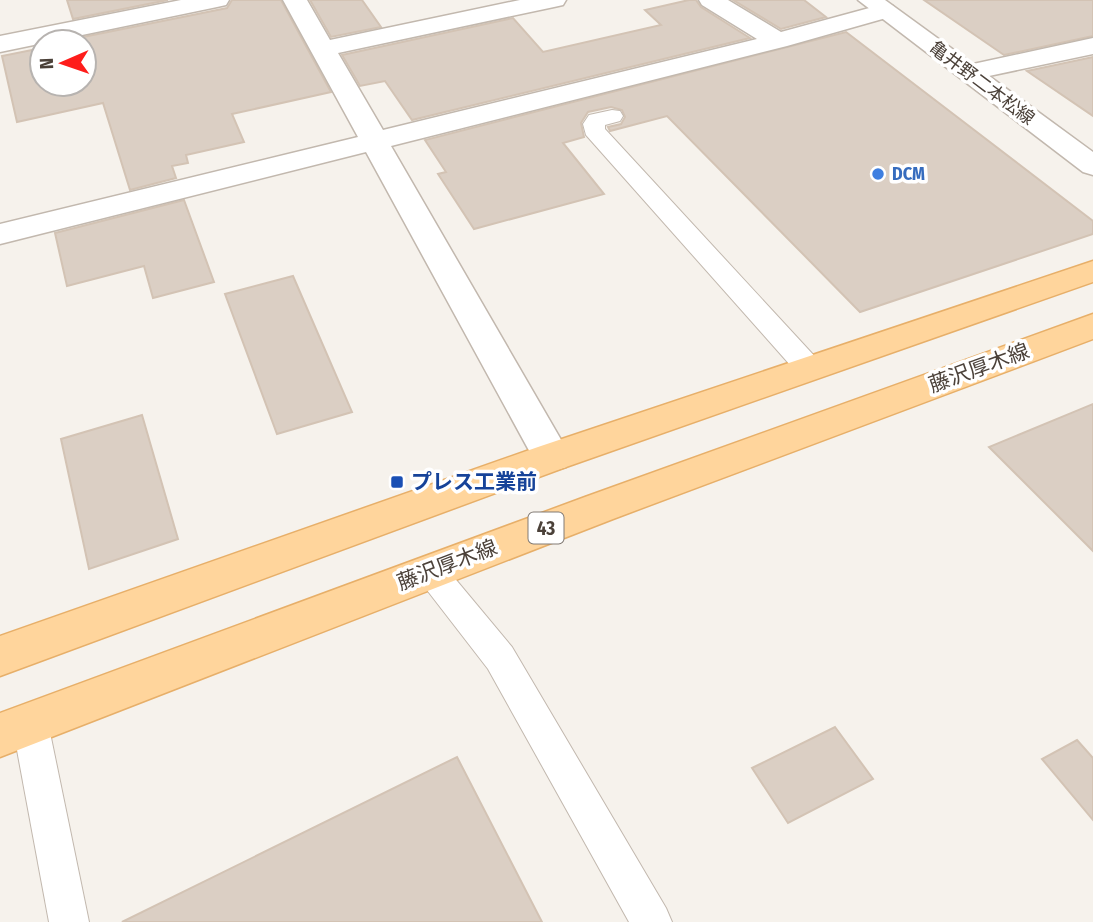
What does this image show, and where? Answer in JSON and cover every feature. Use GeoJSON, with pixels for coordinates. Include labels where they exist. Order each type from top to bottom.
{"type":"FeatureCollection","features":[{"type":"Feature","properties":{"kind":"main road"},"geometry":{"type":"LineString","coordinates":[[0,656],[552,457],[1093,271]]}},
{"type":"Feature","properties":{"kind":"main road","name":"藤沢厚木線"},"geometry":{"type":"LineString","coordinates":[[15,729],[1093,326]]}},
{"type":"Feature","properties":{"kind":"street"},"geometry":{"type":"LineString","coordinates":[[0,44],[217,0]]}},
{"type":"Feature","properties":{"kind":"street"},"geometry":{"type":"LineString","coordinates":[[295,0],[552,457]]}},
{"type":"Feature","properties":{"kind":"street"},"geometry":{"type":"LineString","coordinates":[[323,49],[554,0]]}},
{"type":"Feature","properties":{"kind":"street"},"geometry":{"type":"LineString","coordinates":[[711,0],[778,41]]}},
{"type":"Feature","properties":{"kind":"street"},"geometry":{"type":"LineString","coordinates":[[0,234],[778,41],[877,5]]}},
{"type":"Feature","properties":{"kind":"street","name":"亀井野二本松線"},"geometry":{"type":"LineString","coordinates":[[877,5],[1093,166]]}},
{"type":"Feature","properties":{"kind":"street"},"geometry":{"type":"LineString","coordinates":[[968,73],[1093,46]]}},
{"type":"Feature","properties":{"kind":"lane"},"geometry":{"type":"LineString","coordinates":[[612,117],[597,120],[594,130],[810,368]]}},
{"type":"Feature","properties":{"kind":"lane"},"geometry":{"type":"LineString","coordinates":[[431,572],[500,658],[652,922]]}},
{"type":"Feature","properties":{"kind":"lane"},"geometry":{"type":"LineString","coordinates":[[15,729],[69,922]]}},
{"type":"Feature","properties":{"kind":"building"},"geometry":{"type":"Polygon","coordinates":[[[67,0],[168,0],[73,19],[67,0]]]}},
{"type":"Feature","properties":{"kind":"building"},"geometry":{"type":"Polygon","coordinates":[[[232,0],[281,0],[331,92],[232,114],[244,142],[186,155],[188,163],[172,166],[176,178],[130,190],[103,103],[17,122],[2,56],[28,51],[28,98],[98,98],[98,34],[227,8],[232,0]]]}},
{"type":"Feature","properties":{"kind":"building"},"geometry":{"type":"Polygon","coordinates":[[[310,0],[362,0],[381,27],[331,37],[310,0]]]}},
{"type":"Feature","properties":{"kind":"building"},"geometry":{"type":"Polygon","coordinates":[[[696,0],[701,7],[750,38],[412,120],[385,81],[360,86],[342,55],[513,18],[543,52],[661,25],[645,10],[696,0]]]}},
{"type":"Feature","properties":{"kind":"building"},"geometry":{"type":"Polygon","coordinates":[[[733,0],[804,0],[826,17],[781,29],[733,0]]]}},
{"type":"Feature","properties":{"kind":"building"},"geometry":{"type":"Polygon","coordinates":[[[924,0],[1093,0],[1093,36],[1004,55],[924,0]]]}},
{"type":"Feature","properties":{"kind":"building","name":"DCM"},"geometry":{"type":"Polygon","coordinates":[[[846,32],[1093,221],[1093,234],[860,312],[667,116],[610,131],[608,127],[621,124],[625,117],[622,110],[611,107],[588,112],[581,123],[584,137],[563,143],[604,194],[474,229],[438,174],[446,172],[425,140],[846,32]]]}},
{"type":"Feature","properties":{"kind":"building"},"geometry":{"type":"Polygon","coordinates":[[[1093,57],[1093,116],[1027,71],[1093,57]]]}},
{"type":"Feature","properties":{"kind":"building"},"geometry":{"type":"Polygon","coordinates":[[[184,200],[214,282],[153,298],[144,266],[67,286],[55,233],[184,200]]]}},
{"type":"Feature","properties":{"kind":"building"},"geometry":{"type":"Polygon","coordinates":[[[293,276],[352,412],[277,434],[225,294],[293,276]]]}},
{"type":"Feature","properties":{"kind":"building"},"geometry":{"type":"Polygon","coordinates":[[[1093,404],[1093,551],[989,447],[1093,404]]]}},
{"type":"Feature","properties":{"kind":"building"},"geometry":{"type":"Polygon","coordinates":[[[142,415],[178,539],[89,569],[61,439],[142,415]]]}},
{"type":"Feature","properties":{"kind":"building"},"geometry":{"type":"Polygon","coordinates":[[[835,727],[873,779],[788,823],[752,768],[835,727]]]}},
{"type":"Feature","properties":{"kind":"building"},"geometry":{"type":"Polygon","coordinates":[[[1077,740],[1093,758],[1093,820],[1042,759],[1077,740]]]}},
{"type":"Feature","properties":{"kind":"building"},"geometry":{"type":"Polygon","coordinates":[[[457,757],[542,922],[122,922],[457,757]]]}},
{"type":"Feature","properties":{"kind":"place","name":"DCM"},"geometry":{"type":"Point","coordinates":[878,174]}},
{"type":"Feature","properties":{"kind":"place","name":"プレス工業前"},"geometry":{"type":"Point","coordinates":[397,482]}}]}
